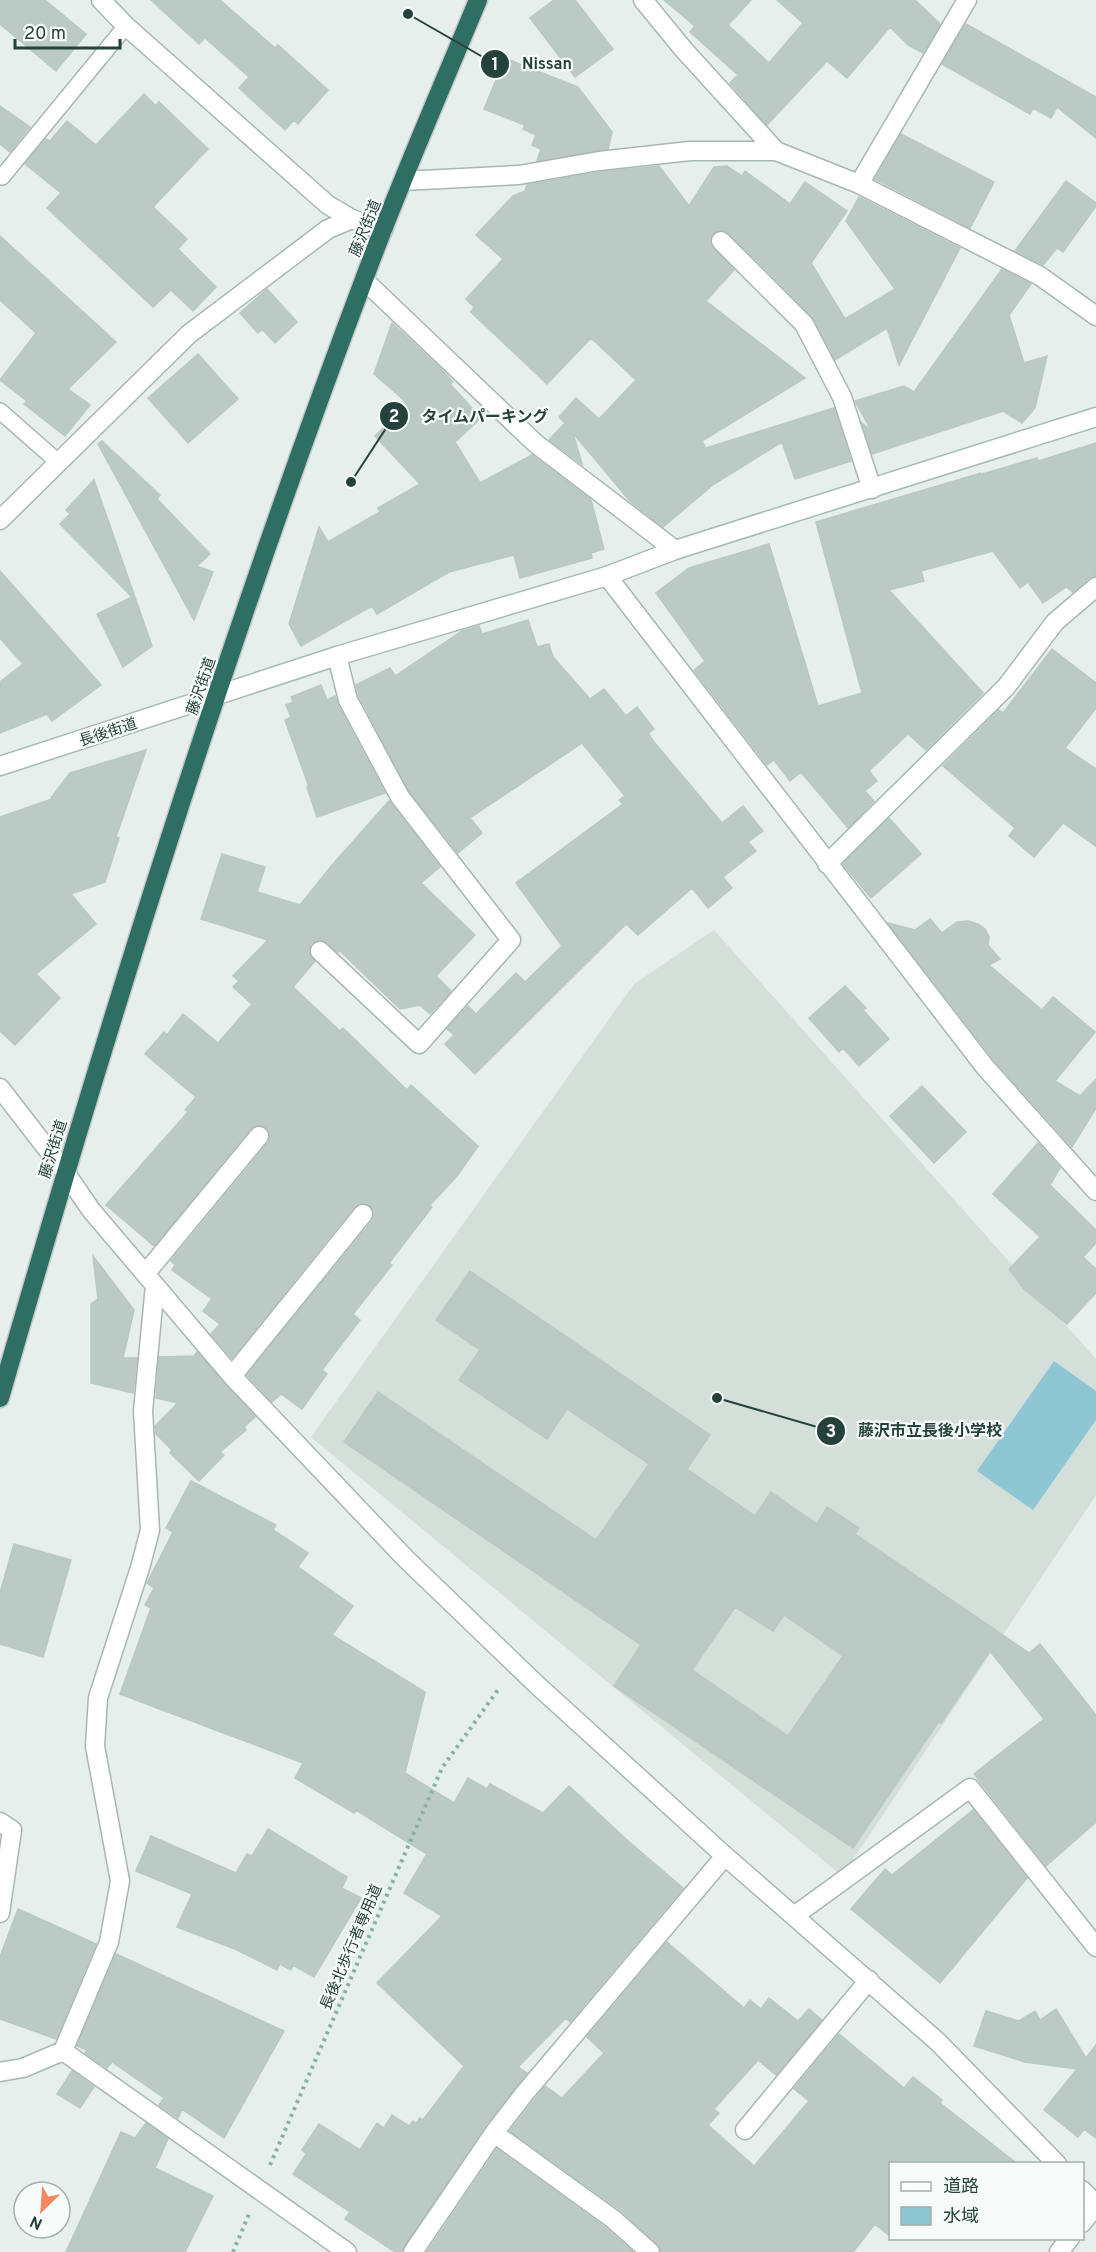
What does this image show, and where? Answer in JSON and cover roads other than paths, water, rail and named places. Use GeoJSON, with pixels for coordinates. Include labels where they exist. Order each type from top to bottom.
{"type":"FeatureCollection","features":[{"type":"Feature","properties":{"kind":"highway","name":"藤沢街道"},"geometry":{"type":"LineString","coordinates":[[0,1398],[65,1172],[215,698],[363,280],[478,0]]}},
{"type":"Feature","properties":{"kind":"street"},"geometry":{"type":"LineString","coordinates":[[101,0],[126,26],[328,204],[352,219],[382,231]]}},
{"type":"Feature","properties":{"kind":"street"},"geometry":{"type":"LineString","coordinates":[[643,0],[684,50],[776,151]]}},
{"type":"Feature","properties":{"kind":"street"},"geometry":{"type":"LineString","coordinates":[[859,184],[967,0]]}},
{"type":"Feature","properties":{"kind":"street"},"geometry":{"type":"LineString","coordinates":[[403,181],[519,175],[599,161],[690,151],[776,151],[859,184],[1040,276],[1096,316]]}},
{"type":"Feature","properties":{"kind":"street"},"geometry":{"type":"LineString","coordinates":[[0,520],[189,334],[328,229],[352,219]]}},
{"type":"Feature","properties":{"kind":"street"},"geometry":{"type":"LineString","coordinates":[[721,241],[804,324],[842,397],[872,489]]}},
{"type":"Feature","properties":{"kind":"street"},"geometry":{"type":"LineString","coordinates":[[363,280],[536,443],[675,550]]}},
{"type":"Feature","properties":{"kind":"street","name":"長後街道"},"geometry":{"type":"LineString","coordinates":[[0,766],[215,698],[337,656],[607,576],[675,550],[1096,417]]}},
{"type":"Feature","properties":{"kind":"street"},"geometry":{"type":"LineString","coordinates":[[607,576],[827,864],[986,1067],[1096,1191]]}},
{"type":"Feature","properties":{"kind":"street"},"geometry":{"type":"LineString","coordinates":[[827,864],[1006,687],[1055,622],[1096,587]]}},
{"type":"Feature","properties":{"kind":"street"},"geometry":{"type":"LineString","coordinates":[[320,951],[419,1044],[511,940],[400,797],[348,700],[337,656]]}},
{"type":"Feature","properties":{"kind":"street"},"geometry":{"type":"LineString","coordinates":[[0,1088],[65,1172],[91,1210],[232,1376],[406,1559],[516,1665],[724,1856],[938,2042],[1056,2162]]}},
{"type":"Feature","properties":{"kind":"street"},"geometry":{"type":"LineString","coordinates":[[0,2072],[23,2068],[63,2051],[109,1942],[120,1881],[95,1746],[98,1698],[150,1530],[143,1411],[150,1279],[260,1136]]}},
{"type":"Feature","properties":{"kind":"street"},"geometry":{"type":"LineString","coordinates":[[232,1376],[363,1214]]}},
{"type":"Feature","properties":{"kind":"street"},"geometry":{"type":"LineString","coordinates":[[794,1916],[970,1788],[1096,1947]]}},
{"type":"Feature","properties":{"kind":"street"},"geometry":{"type":"LineString","coordinates":[[0,1822],[12,1830],[0,1913]]}},
{"type":"Feature","properties":{"kind":"street"},"geometry":{"type":"LineString","coordinates":[[413,2252],[494,2133],[524,2094],[724,1856]]}},
{"type":"Feature","properties":{"kind":"street"},"geometry":{"type":"LineString","coordinates":[[745,2130],[868,1980]]}},
{"type":"Feature","properties":{"kind":"street"},"geometry":{"type":"LineString","coordinates":[[63,2051],[347,2252]]}},
{"type":"Feature","properties":{"kind":"street"},"geometry":{"type":"LineString","coordinates":[[494,2133],[613,2219],[650,2252]]}},
{"type":"Feature","properties":{"kind":"street"},"geometry":{"type":"LineString","coordinates":[[1084,2191],[1096,2204],[1084,2222]]}},
{"type":"Feature","properties":{"kind":"street"},"geometry":{"type":"LineString","coordinates":[[1059,2252],[1068,2240]]}},
{"type":"Feature","properties":{"kind":"lane"},"geometry":{"type":"LineString","coordinates":[[2,177],[126,26]]}},
{"type":"Feature","properties":{"kind":"lane"},"geometry":{"type":"LineString","coordinates":[[0,411],[58,462]]}},
{"type":"Feature","properties":{"kind":"water"},"geometry":{"type":"Polygon","coordinates":[[[1054,1361],[1096,1391],[1096,1420],[1033,1510],[977,1471],[1054,1361]]]}},
{"type":"Feature","properties":{"kind":"place","name":"Nissan"},"geometry":{"type":"Point","coordinates":[408,14]}},
{"type":"Feature","properties":{"kind":"place","name":"タイムパーキング"},"geometry":{"type":"Point","coordinates":[351,482]}},
{"type":"Feature","properties":{"kind":"place","name":"藤沢市立長後小学校"},"geometry":{"type":"Point","coordinates":[717,1398]}}]}
